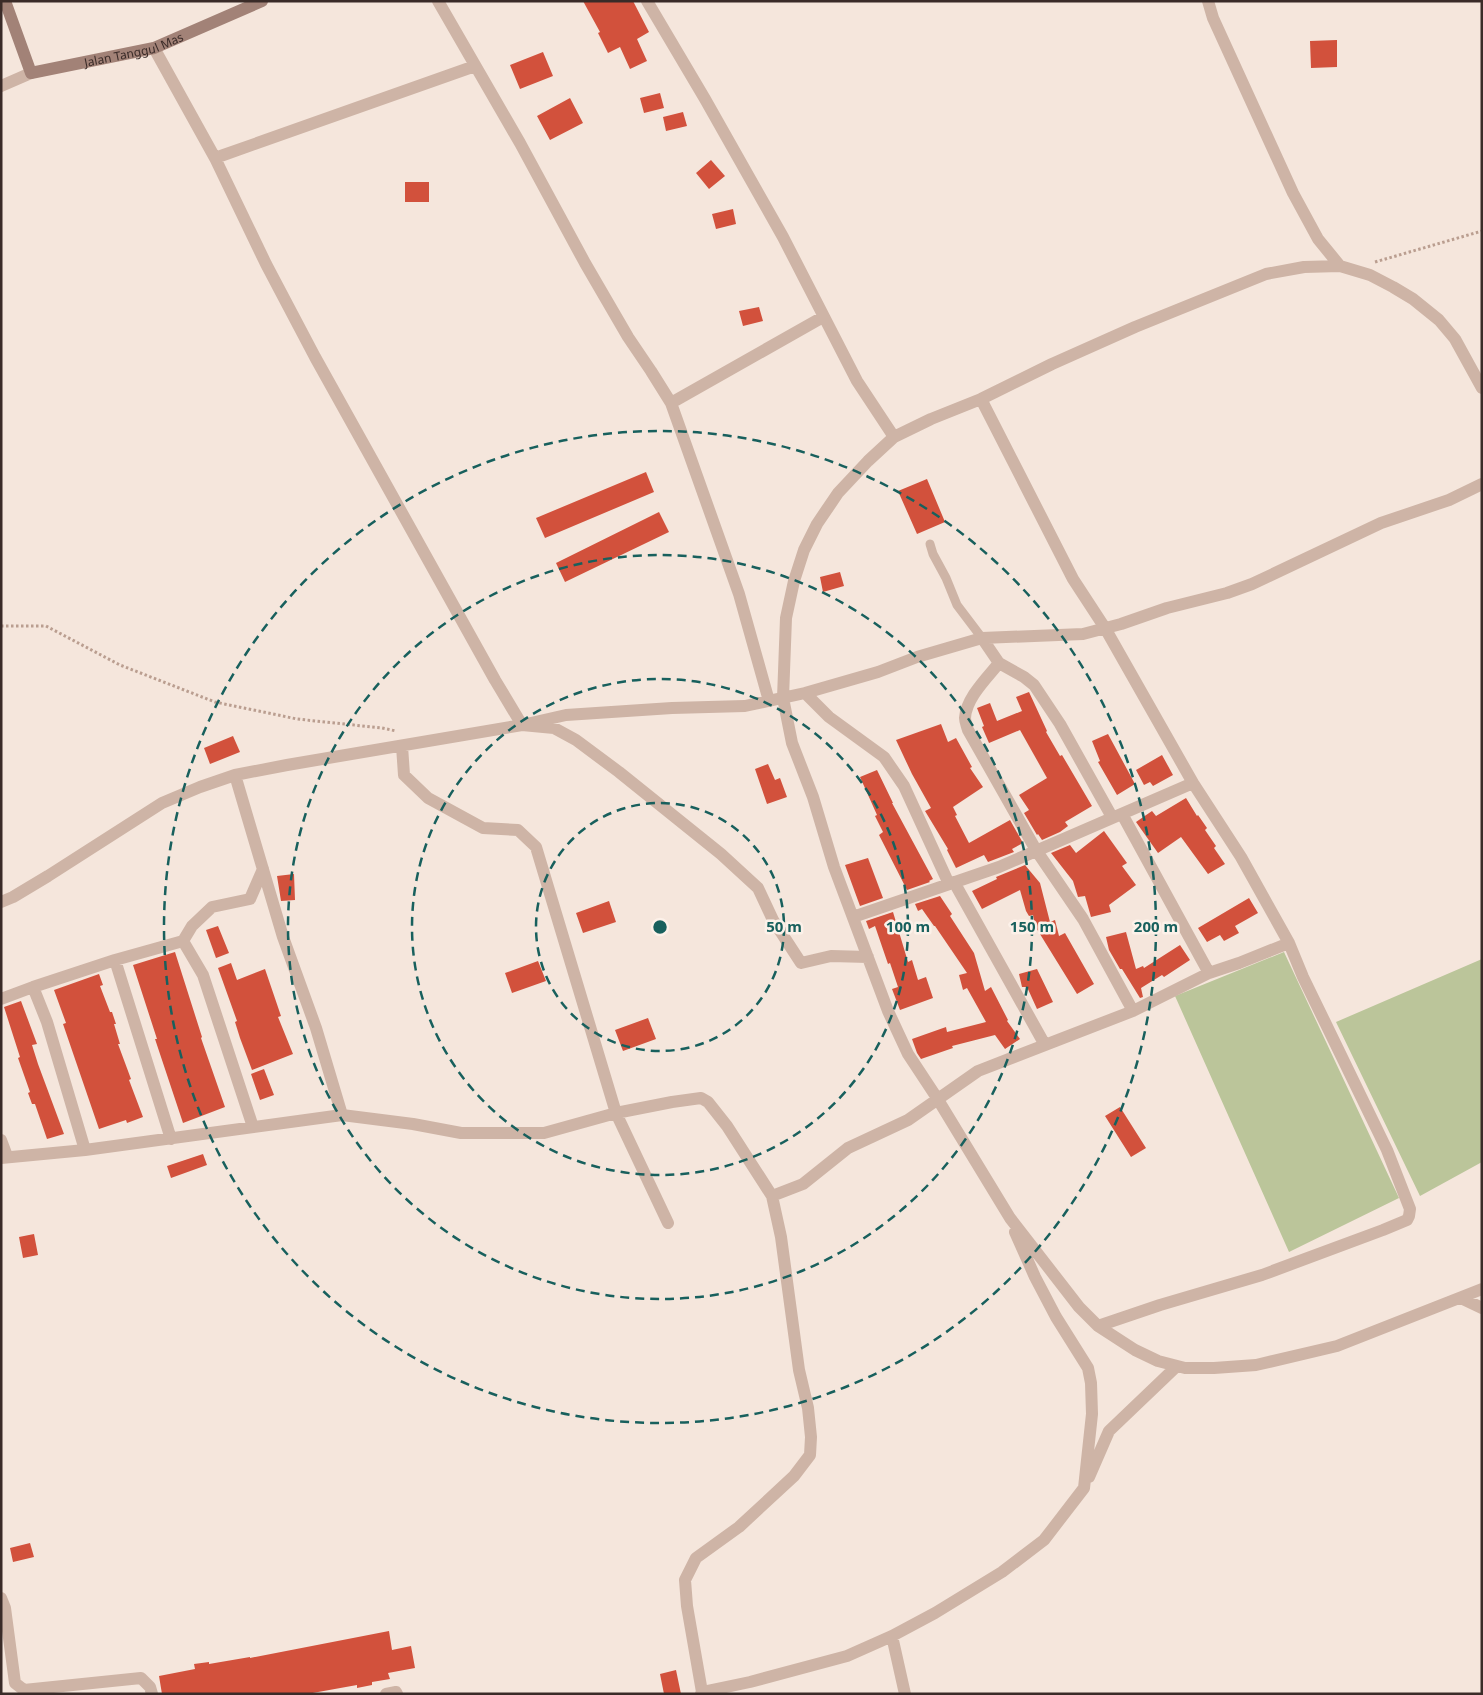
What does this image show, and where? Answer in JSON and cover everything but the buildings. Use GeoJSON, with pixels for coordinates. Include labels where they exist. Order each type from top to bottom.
{"type":"FeatureCollection","features":[{"type":"Feature","properties":{"kind":"street"},"geometry":{"type":"LineString","coordinates":[[5,1],[31,73]]}},
{"type":"Feature","properties":{"kind":"street","name":"Jalan Tanggul Mas"},"geometry":{"type":"LineString","coordinates":[[1,86],[31,73],[154,48],[262,1]]}},
{"type":"Feature","properties":{"kind":"street"},"geometry":{"type":"LineString","coordinates":[[438,1],[628,338],[670,403],[739,594],[769,702]]}},
{"type":"Feature","properties":{"kind":"street"},"geometry":{"type":"LineString","coordinates":[[647,1],[778,229],[857,380],[894,437]]}},
{"type":"Feature","properties":{"kind":"street"},"geometry":{"type":"LineString","coordinates":[[1208,1],[1293,193],[1318,239],[1340,266]]}},
{"type":"Feature","properties":{"kind":"street"},"geometry":{"type":"LineString","coordinates":[[154,48],[215,158],[266,264],[316,357],[469,631],[494,680],[522,725]]}},
{"type":"Feature","properties":{"kind":"street"},"geometry":{"type":"LineString","coordinates":[[215,158],[476,66]]}},
{"type":"Feature","properties":{"kind":"street"},"geometry":{"type":"LineString","coordinates":[[1482,388],[1455,339],[1439,320],[1414,299],[1385,283],[1370,275],[1340,266],[1287,269],[1250,279],[1052,364],[981,399],[931,419],[894,437],[838,493],[817,524],[804,550],[794,581],[786,618],[782,698],[792,743],[813,797],[834,867],[888,1011],[908,1054],[1010,1218],[1079,1308],[1098,1326],[1135,1350],[1158,1361],[1185,1368],[1256,1365],[1336,1346],[1482,1289]]}},
{"type":"Feature","properties":{"kind":"street"},"geometry":{"type":"LineString","coordinates":[[670,403],[823,317]]}},
{"type":"Feature","properties":{"kind":"street"},"geometry":{"type":"LineString","coordinates":[[981,399],[1073,579],[1105,628],[1193,783],[1241,857],[1289,943],[1303,977],[1387,1150],[1410,1209],[1407,1220],[1383,1230],[1262,1275],[1160,1305],[1098,1326]]}},
{"type":"Feature","properties":{"kind":"street"},"geometry":{"type":"LineString","coordinates":[[1,902],[48,876],[162,803],[200,787],[236,776],[287,764],[522,725],[566,715],[672,708],[745,706],[769,702],[878,672],[917,657],[982,638],[1026,635],[1074,635],[1105,628],[1167,608],[1227,594],[1244,588],[1381,523],[1448,500],[1482,484]]}},
{"type":"Feature","properties":{"kind":"street"},"geometry":{"type":"LineString","coordinates":[[982,638],[999,663],[1034,685],[1117,816],[1209,972]]}},
{"type":"Feature","properties":{"kind":"street"},"geometry":{"type":"LineString","coordinates":[[999,663],[975,693],[969,704],[965,720],[991,772],[1006,794],[1036,850],[1083,919],[1133,1011]]}},
{"type":"Feature","properties":{"kind":"street"},"geometry":{"type":"LineString","coordinates":[[805,693],[829,717],[844,726],[884,757],[904,786],[951,883],[1045,1045]]}},
{"type":"Feature","properties":{"kind":"street"},"geometry":{"type":"LineString","coordinates":[[522,725],[554,728],[576,740],[721,854],[758,888],[773,920],[801,963],[831,956],[868,958]]}},
{"type":"Feature","properties":{"kind":"street"},"geometry":{"type":"LineString","coordinates":[[402,746],[404,775],[428,798],[483,828],[518,830],[536,847],[616,1113],[668,1223]]}},
{"type":"Feature","properties":{"kind":"street"},"geometry":{"type":"LineString","coordinates":[[236,776],[263,870],[342,1115]]}},
{"type":"Feature","properties":{"kind":"street"},"geometry":{"type":"LineString","coordinates":[[853,918],[999,867],[1193,783]]}},
{"type":"Feature","properties":{"kind":"street"},"geometry":{"type":"LineString","coordinates":[[1,998],[115,960],[183,941],[192,926],[212,907],[250,899],[263,870]]}},
{"type":"Feature","properties":{"kind":"street"},"geometry":{"type":"LineString","coordinates":[[183,941],[203,975],[253,1126]]}},
{"type":"Feature","properties":{"kind":"street"},"geometry":{"type":"LineString","coordinates":[[772,1196],[803,1184],[848,1148],[908,1120],[937,1098],[978,1072],[1133,1011],[1209,972],[1239,963],[1289,943]]}},
{"type":"Feature","properties":{"kind":"street"},"geometry":{"type":"LineString","coordinates":[[115,960],[171,1140]]}},
{"type":"Feature","properties":{"kind":"street"},"geometry":{"type":"LineString","coordinates":[[33,987],[47,1022],[84,1150]]}},
{"type":"Feature","properties":{"kind":"street"},"geometry":{"type":"LineString","coordinates":[[1,1140],[4,1157],[171,1140],[253,1126],[342,1115],[413,1124],[461,1133],[544,1133],[616,1113],[689,1099],[704,1099],[727,1126],[772,1196],[781,1237],[799,1370],[808,1408],[811,1437],[810,1455],[794,1476],[739,1527],[696,1558],[685,1580],[687,1606],[702,1693],[847,1656],[892,1636],[935,1613],[1002,1572],[1044,1540],[1084,1488],[1110,1431],[1177,1366]]}},
{"type":"Feature","properties":{"kind":"street"},"geometry":{"type":"LineString","coordinates":[[1010,1218],[1026,1258],[1056,1317],[1088,1368],[1091,1383],[1092,1414],[1084,1488]]}},
{"type":"Feature","properties":{"kind":"street"},"geometry":{"type":"LineString","coordinates":[[1461,1298],[1482,1308]]}},
{"type":"Feature","properties":{"kind":"street"},"geometry":{"type":"LineString","coordinates":[[1,1598],[15,1683],[24,1690],[140,1678],[150,1687],[152,1694]]}},
{"type":"Feature","properties":{"kind":"street"},"geometry":{"type":"LineString","coordinates":[[892,1636],[905,1694]]}},
{"type":"Feature","properties":{"kind":"street"},"geometry":{"type":"LineString","coordinates":[[386,1694],[396,1692],[397,1694]]}},
{"type":"Feature","properties":{"kind":"lane"},"geometry":{"type":"LineString","coordinates":[[930,544],[957,605],[982,638]]}},
{"type":"Feature","properties":{"kind":"path"},"geometry":{"type":"LineString","coordinates":[[1369,264],[1482,231]]}},
{"type":"Feature","properties":{"kind":"path"},"geometry":{"type":"LineString","coordinates":[[1,626],[46,626],[120,665],[215,702],[297,719],[382,728],[400,732]]}},
{"type":"Feature","properties":{"kind":"green space"},"geometry":{"type":"Polygon","coordinates":[[[1284,952],[1399,1198],[1289,1252],[1175,996],[1284,952]]]}},
{"type":"Feature","properties":{"kind":"green space"},"geometry":{"type":"Polygon","coordinates":[[[1482,959],[1482,1162],[1420,1196],[1336,1022],[1482,959]]]}}]}
